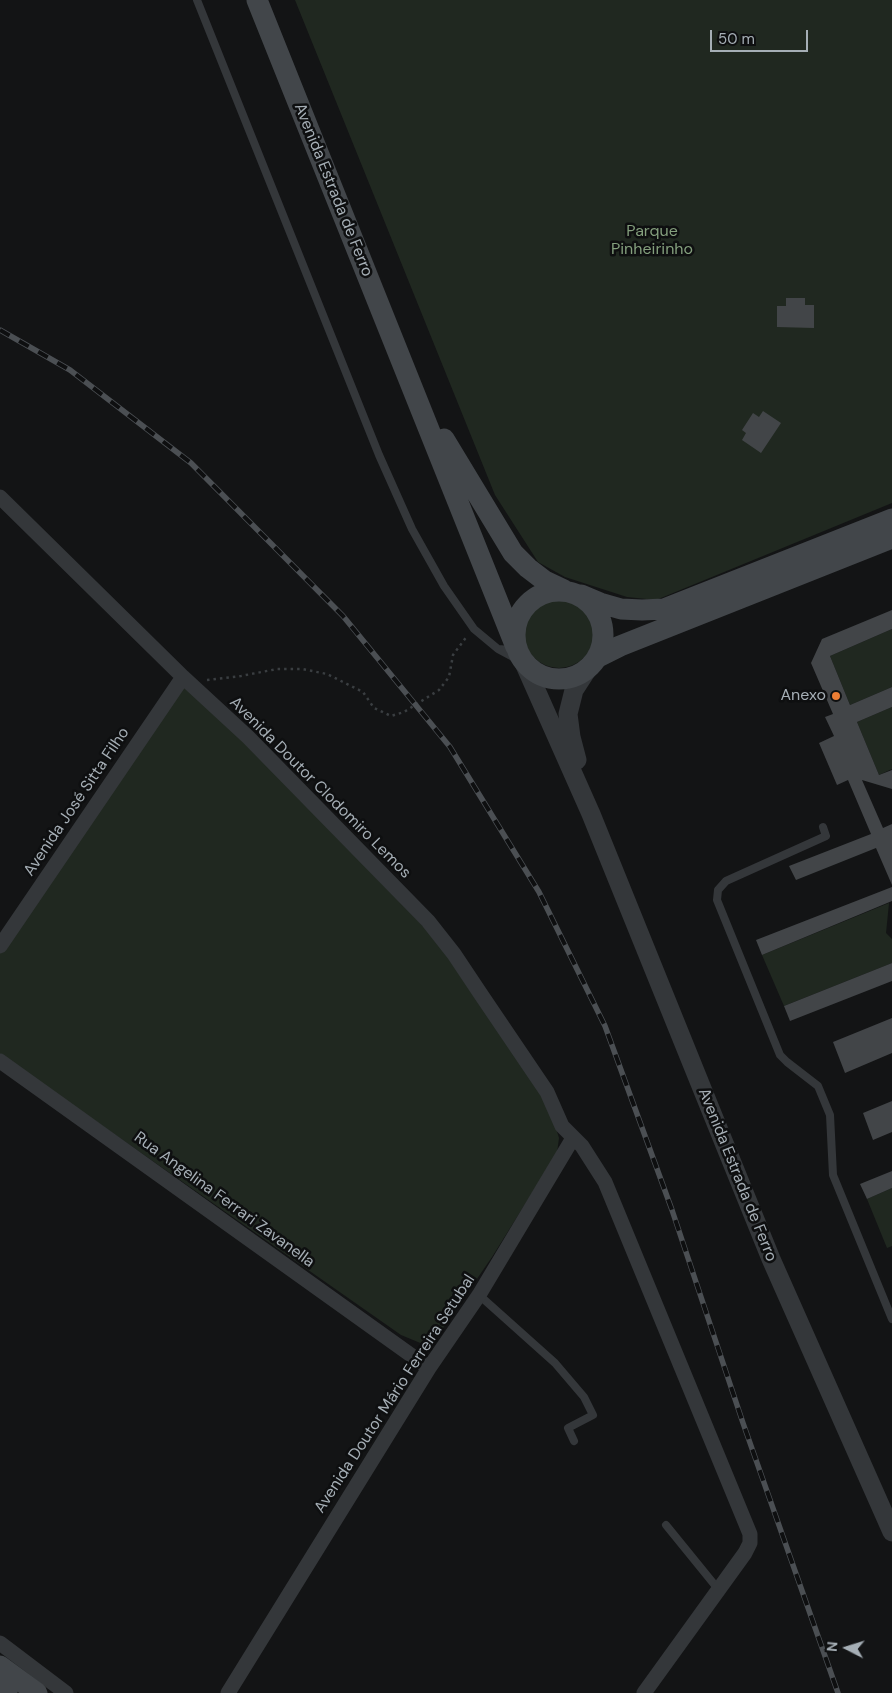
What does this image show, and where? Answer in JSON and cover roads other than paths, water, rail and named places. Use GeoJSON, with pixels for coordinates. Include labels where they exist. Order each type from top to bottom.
{"type":"FeatureCollection","features":[{"type":"Feature","properties":{"kind":"main road","name":"Avenida Estrada de Ferro"},"geometry":{"type":"LineString","coordinates":[[257,0],[410,380],[513,653]]}},
{"type":"Feature","properties":{"kind":"main road","name":"Avenida Estrada de Ferro"},"geometry":{"type":"LineString","coordinates":[[410,380],[513,553],[545,581],[572,593],[594,607],[602,622],[604,640],[593,664]]}},
{"type":"Feature","properties":{"kind":"main road"},"geometry":{"type":"LineString","coordinates":[[572,593],[600,604],[621,608],[642,610],[664,609],[892,518]]}},
{"type":"Feature","properties":{"kind":"main road"},"geometry":{"type":"LineString","coordinates":[[513,653],[537,674],[554,680],[571,678],[620,646],[892,538]]}},
{"type":"Feature","properties":{"kind":"main road","name":"Avenida Estrada de Ferro"},"geometry":{"type":"LineString","coordinates":[[513,653],[514,630],[520,613],[531,599],[547,592],[572,593]]}},
{"type":"Feature","properties":{"kind":"main road"},"geometry":{"type":"LineString","coordinates":[[0,1666],[37,1693]]}},
{"type":"Feature","properties":{"kind":"main road"},"geometry":{"type":"LineString","coordinates":[[0,1688],[7,1693]]}},
{"type":"Feature","properties":{"kind":"street","name":"Avenida Doutor Clodomiro Lemos"},"geometry":{"type":"LineString","coordinates":[[0,497],[183,677],[248,737],[428,922],[454,954],[547,1092],[562,1126],[582,1146],[605,1182],[750,1534],[750,1543],[745,1553],[644,1693]]}},
{"type":"Feature","properties":{"kind":"street","name":"Avenida Estrada de Ferro"},"geometry":{"type":"LineString","coordinates":[[513,653],[591,814],[771,1259],[892,1532]]}},
{"type":"Feature","properties":{"kind":"street","name":"Avenida Estrada de Ferro"},"geometry":{"type":"LineString","coordinates":[[591,814],[570,737],[568,714],[574,690],[593,664]]}},
{"type":"Feature","properties":{"kind":"street","name":"Avenida José Sitta Filho"},"geometry":{"type":"LineString","coordinates":[[0,946],[183,677]]}},
{"type":"Feature","properties":{"kind":"street","name":"Rua Angelina Ferrari Zavanella"},"geometry":{"type":"LineString","coordinates":[[0,1061],[429,1368]]}},
{"type":"Feature","properties":{"kind":"street","name":"Avenida Doutor Mário Ferreira Setubal"},"geometry":{"type":"LineString","coordinates":[[228,1693],[429,1368],[479,1295],[573,1138]]}},
{"type":"Feature","properties":{"kind":"street"},"geometry":{"type":"LineString","coordinates":[[0,1644],[66,1693]]}},
{"type":"Feature","properties":{"kind":"lane"},"geometry":{"type":"LineString","coordinates":[[197,0],[379,455],[408,521],[444,586],[474,629],[513,653]]}},
{"type":"Feature","properties":{"kind":"lane"},"geometry":{"type":"LineString","coordinates":[[823,827],[826,836],[726,881],[718,890],[717,900],[780,1055],[818,1086],[830,1115],[833,1175],[892,1319]]}},
{"type":"Feature","properties":{"kind":"lane"},"geometry":{"type":"LineString","coordinates":[[479,1295],[555,1363],[584,1397],[593,1415],[568,1428],[574,1441]]}},
{"type":"Feature","properties":{"kind":"lane"},"geometry":{"type":"LineString","coordinates":[[666,1525],[718,1588]]}},
{"type":"Feature","properties":{"kind":"railway"},"geometry":{"type":"LineString","coordinates":[[0,330],[70,370],[191,463],[343,616],[450,747],[539,892],[605,1026],[672,1210],[743,1423],[838,1693]]}},
{"type":"Feature","properties":{"kind":"place","name":"Anexo"},"geometry":{"type":"Point","coordinates":[836,696]}},
{"type":"Feature","properties":{"kind":"park label","name":"Parque Pinheirinho"},"geometry":{"type":"Point","coordinates":[652,241]}}]}
